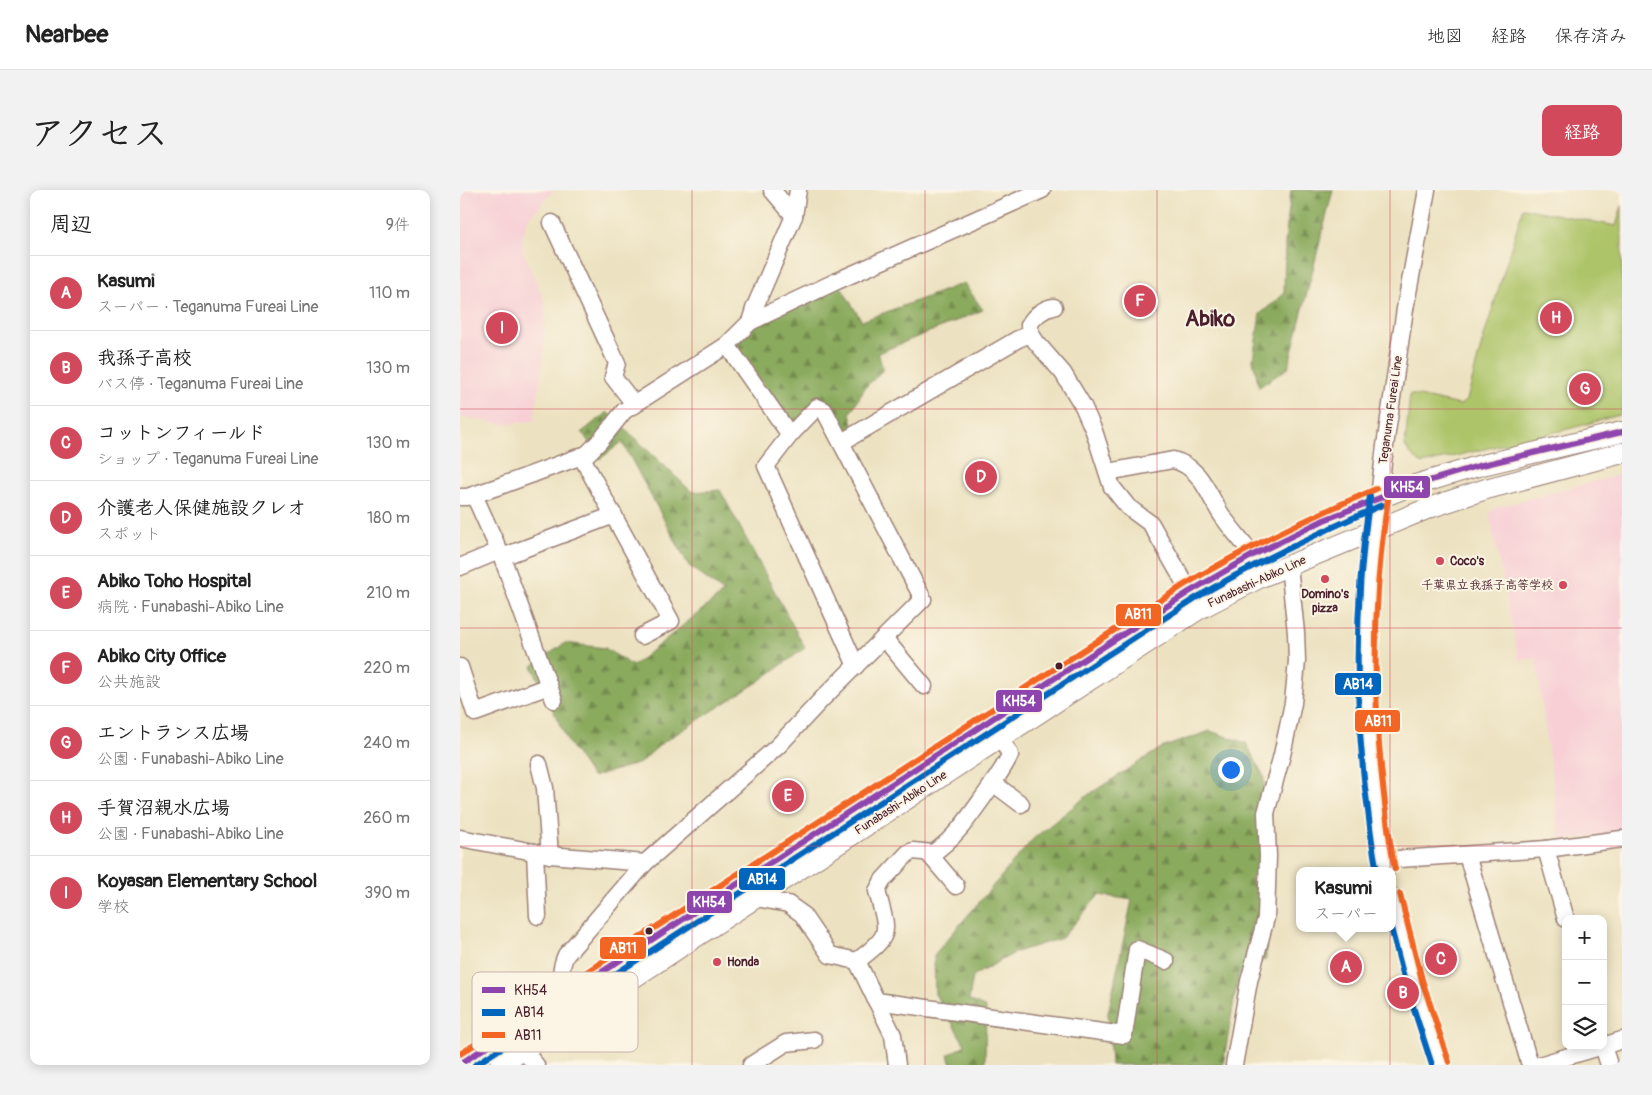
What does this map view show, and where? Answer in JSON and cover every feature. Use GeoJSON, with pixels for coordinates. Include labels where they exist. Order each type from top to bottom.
{"type":"FeatureCollection","features":[{"type":"Feature","properties":{"kind":"main road","name":"Funabashi-Abiko Line"},"geometry":{"type":"LineString","coordinates":[[603,972],[1189,592],[1253,555],[1324,520],[1380,497],[1429,480],[1478,466],[1622,432]]}},
{"type":"Feature","properties":{"kind":"main road","name":"Funabashi-Abiko Line"},"geometry":{"type":"LineString","coordinates":[[638,975],[1000,738],[1200,609],[1232,591],[1289,565],[1429,508],[1486,489],[1622,453]]}},
{"type":"Feature","properties":{"kind":"main road","name":"Funabashi-Abiko Line"},"geometry":{"type":"LineString","coordinates":[[460,1064],[479,1052]]}},
{"type":"Feature","properties":{"kind":"main road","name":"Funabashi-Abiko Line"},"geometry":{"type":"LineString","coordinates":[[500,1065],[520,1052]]}},
{"type":"Feature","properties":{"kind":"street"},"geometry":{"type":"LineString","coordinates":[[772,190],[794,216]]}},
{"type":"Feature","properties":{"kind":"street"},"geometry":{"type":"LineString","coordinates":[[750,322],[794,216],[798,190]]}},
{"type":"Feature","properties":{"kind":"street"},"geometry":{"type":"LineString","coordinates":[[460,667],[475,713],[551,693],[501,554],[467,496],[587,454],[624,411],[727,345],[750,322],[837,280],[1042,190]]}},
{"type":"Feature","properties":{"kind":"street","name":"Teganuma Fureai Line"},"geometry":{"type":"LineString","coordinates":[[1385,865],[1371,765],[1366,664],[1369,578],[1373,530],[1380,497],[1385,446],[1405,309],[1427,190]]}},
{"type":"Feature","properties":{"kind":"street"},"geometry":{"type":"LineString","coordinates":[[552,223],[617,363],[613,377],[635,405]]}},
{"type":"Feature","properties":{"kind":"street"},"geometry":{"type":"LineString","coordinates":[[1054,307],[1049,307],[1033,318],[1029,325],[1031,334],[1041,350],[1063,373],[1083,406],[1094,431],[1112,487],[1128,507],[1151,524],[1200,609]]}},
{"type":"Feature","properties":{"kind":"street"},"geometry":{"type":"LineString","coordinates":[[842,442],[1018,339],[1031,334]]}},
{"type":"Feature","properties":{"kind":"street"},"geometry":{"type":"LineString","coordinates":[[727,345],[790,435]]}},
{"type":"Feature","properties":{"kind":"street"},"geometry":{"type":"LineString","coordinates":[[561,972],[562,962],[566,955],[645,863],[778,746],[822,699],[856,666],[923,599],[842,442],[824,410],[817,407],[790,435],[766,466],[856,666]]}},
{"type":"Feature","properties":{"kind":"street"},"geometry":{"type":"LineString","coordinates":[[581,456],[671,621],[642,636]]}},
{"type":"Feature","properties":{"kind":"street"},"geometry":{"type":"LineString","coordinates":[[1108,472],[1173,460],[1178,462],[1197,474],[1222,516],[1253,555]]}},
{"type":"Feature","properties":{"kind":"street"},"geometry":{"type":"LineString","coordinates":[[460,567],[614,515]]}},
{"type":"Feature","properties":{"kind":"street"},"geometry":{"type":"LineString","coordinates":[[1234,1065],[1249,981],[1266,918],[1268,856],[1266,813],[1282,755],[1293,703],[1297,661],[1289,565]]}},
{"type":"Feature","properties":{"kind":"street"},"geometry":{"type":"LineString","coordinates":[[884,638],[924,686]]}},
{"type":"Feature","properties":{"kind":"street"},"geometry":{"type":"LineString","coordinates":[[857,961],[881,942],[885,934],[885,922],[877,891],[883,880],[908,853],[913,851],[933,853],[945,846],[964,824],[1010,755],[988,721]]}},
{"type":"Feature","properties":{"kind":"street"},"geometry":{"type":"LineString","coordinates":[[538,916],[543,854],[545,788],[539,764]]}},
{"type":"Feature","properties":{"kind":"street"},"geometry":{"type":"LineString","coordinates":[[993,783],[1021,804]]}},
{"type":"Feature","properties":{"kind":"street"},"geometry":{"type":"LineString","coordinates":[[460,838],[543,854],[645,863]]}},
{"type":"Feature","properties":{"kind":"street"},"geometry":{"type":"LineString","coordinates":[[1385,865],[1467,855],[1546,849],[1622,839]]}},
{"type":"Feature","properties":{"kind":"street"},"geometry":{"type":"LineString","coordinates":[[1546,849],[1565,915]]}},
{"type":"Feature","properties":{"kind":"street"},"geometry":{"type":"LineString","coordinates":[[928,853],[956,886]]}},
{"type":"Feature","properties":{"kind":"street"},"geometry":{"type":"LineString","coordinates":[[1467,855],[1530,1065]]}},
{"type":"Feature","properties":{"kind":"street"},"geometry":{"type":"LineString","coordinates":[[726,892],[788,904],[802,914],[830,955],[857,961]]}},
{"type":"Feature","properties":{"kind":"street"},"geometry":{"type":"LineString","coordinates":[[1396,912],[1414,982],[1441,1065]]}},
{"type":"Feature","properties":{"kind":"street"},"geometry":{"type":"LineString","coordinates":[[876,1001],[1124,1035],[1137,949],[1166,961]]}},
{"type":"Feature","properties":{"kind":"street"},"geometry":{"type":"LineString","coordinates":[[857,961],[893,1035],[897,1065]]}},
{"type":"Feature","properties":{"kind":"street"},"geometry":{"type":"LineString","coordinates":[[751,1065],[786,1043],[814,1040]]}},
{"type":"Feature","properties":{"kind":"street"},"geometry":{"type":"LineString","coordinates":[[1607,1045],[1622,1040]]}},
{"type":"Feature","properties":{"kind":"street"},"geometry":{"type":"LineString","coordinates":[[1539,1065],[1590,1050]]}},
{"type":"Feature","properties":{"kind":"street"},"geometry":{"type":"LineString","coordinates":[[1604,1050],[1609,1065]]}},
{"type":"Feature","properties":{"kind":"street"},"geometry":{"type":"LineString","coordinates":[[525,1052],[536,1065]]}},
{"type":"Feature","properties":{"kind":"shaded area"},"geometry":{"type":"Polygon","coordinates":[[[460,190],[554,190],[527,221],[522,236],[523,252],[545,302],[544,353],[534,421],[503,424],[460,417],[460,190]]]}},
{"type":"Feature","properties":{"kind":"shaded area","name":"千葉県立我孫子高等学校"},"geometry":{"type":"Polygon","coordinates":[[[1622,474],[1622,831],[1560,841],[1536,659],[1519,660],[1489,512],[1498,507],[1622,474]]]}},
{"type":"Feature","properties":{"kind":"green space"},"geometry":{"type":"Polygon","coordinates":[[[1291,190],[1333,190],[1288,368],[1259,387],[1253,360],[1260,314],[1284,294],[1285,243],[1291,190]]]}},
{"type":"Feature","properties":{"kind":"green space"},"geometry":{"type":"Polygon","coordinates":[[[1622,205],[1622,410],[1619,415],[1422,464],[1412,456],[1405,446],[1410,394],[1460,405],[1467,400],[1480,350],[1523,208],[1616,226],[1622,205]]]}},
{"type":"Feature","properties":{"kind":"green space"},"geometry":{"type":"Polygon","coordinates":[[[964,283],[983,310],[878,353],[883,370],[865,388],[850,413],[853,425],[849,431],[842,429],[826,403],[793,428],[735,344],[754,326],[839,284],[862,321],[964,283]]]}},
{"type":"Feature","properties":{"kind":"green space"},"geometry":{"type":"Polygon","coordinates":[[[607,412],[692,492],[720,490],[805,648],[758,682],[662,743],[640,763],[592,777],[568,742],[532,666],[565,643],[605,648],[633,666],[724,592],[689,566],[622,442],[600,459],[582,432],[607,412]]]}},
{"type":"Feature","properties":{"kind":"green space"},"geometry":{"type":"Polygon","coordinates":[[[1210,731],[1246,743],[1264,777],[1266,959],[1239,972],[1223,1065],[1111,1065],[1108,1013],[1132,900],[1099,895],[1062,938],[1016,952],[973,976],[969,1000],[986,1008],[985,1065],[951,1065],[948,1055],[965,1045],[935,994],[934,955],[1033,839],[1088,795],[1161,748],[1210,731]]]}},
{"type":"Feature","properties":{"kind":"transit line","name":"KH54"},"geometry":{"type":"LineString","coordinates":[[602,972],[1189,592],[1253,555],[1324,520],[1405,488],[1478,466],[1622,432]]}},
{"type":"Feature","properties":{"kind":"transit line","name":"AB11"},"geometry":{"type":"LineString","coordinates":[[587,972],[1184,585],[1231,558],[1376,489]]}},
{"type":"Feature","properties":{"kind":"transit line","name":"AB14"},"geometry":{"type":"LineString","coordinates":[[1370,496],[1361,569],[1358,678],[1361,751],[1376,867]]}},
{"type":"Feature","properties":{"kind":"transit line","name":"AB11"},"geometry":{"type":"LineString","coordinates":[[1388,498],[1379,570],[1376,678],[1379,750],[1389,838],[1395,867]]}},
{"type":"Feature","properties":{"kind":"transit line","name":"AB14"},"geometry":{"type":"LineString","coordinates":[[618,972],[1194,599],[1286,549],[1382,505]]}},
{"type":"Feature","properties":{"kind":"transit line","name":"AB11"},"geometry":{"type":"LineString","coordinates":[[1400,894],[1422,980],[1449,1062]]}},
{"type":"Feature","properties":{"kind":"transit line","name":"AB14"},"geometry":{"type":"LineString","coordinates":[[1392,932],[1406,985],[1432,1065]]}},
{"type":"Feature","properties":{"kind":"transit line","name":"AB11"},"geometry":{"type":"LineString","coordinates":[[460,1054],[472,1046]]}},
{"type":"Feature","properties":{"kind":"transit line","name":"KH54"},"geometry":{"type":"LineString","coordinates":[[460,1064],[478,1052]]}},
{"type":"Feature","properties":{"kind":"transit line","name":"AB14"},"geometry":{"type":"LineString","coordinates":[[475,1065],[495,1052]]}},
{"type":"Feature","properties":{"kind":"place","name":"Abiko City Office"},"geometry":{"type":"Point","coordinates":[1140,301]}},
{"type":"Feature","properties":{"kind":"place","name":"手賀沼親水広場"},"geometry":{"type":"Point","coordinates":[1556,318]}},
{"type":"Feature","properties":{"kind":"place","name":"Koyasan Elementary School"},"geometry":{"type":"Point","coordinates":[502,328]}},
{"type":"Feature","properties":{"kind":"place","name":"エントランス広場"},"geometry":{"type":"Point","coordinates":[1585,389]}},
{"type":"Feature","properties":{"kind":"place","name":"介護老人保健施設クレオ"},"geometry":{"type":"Point","coordinates":[981,477]}},
{"type":"Feature","properties":{"kind":"place","name":"Coco's"},"geometry":{"type":"Point","coordinates":[1440,561]}},
{"type":"Feature","properties":{"kind":"place","name":"Domino's pizza"},"geometry":{"type":"Point","coordinates":[1325,579]}},
{"type":"Feature","properties":{"kind":"place","name":"千葉県立我孫子高等学校"},"geometry":{"type":"Point","coordinates":[1563,585]}},
{"type":"Feature","properties":{"kind":"place","name":"Abiko Toho Hospital"},"geometry":{"type":"Point","coordinates":[788,796]}},
{"type":"Feature","properties":{"kind":"place","name":"コットンフィールド"},"geometry":{"type":"Point","coordinates":[1441,959]}},
{"type":"Feature","properties":{"kind":"place","name":"Honda"},"geometry":{"type":"Point","coordinates":[717,962]}},
{"type":"Feature","properties":{"kind":"place","name":"Kasumi"},"geometry":{"type":"Point","coordinates":[1346,967]}},
{"type":"Feature","properties":{"kind":"place","name":"我孫子高校"},"geometry":{"type":"Point","coordinates":[1403,993]}},
{"type":"Feature","properties":{"kind":"district","name":"Abiko"},"geometry":{"type":"Point","coordinates":[1210,319]}}]}
